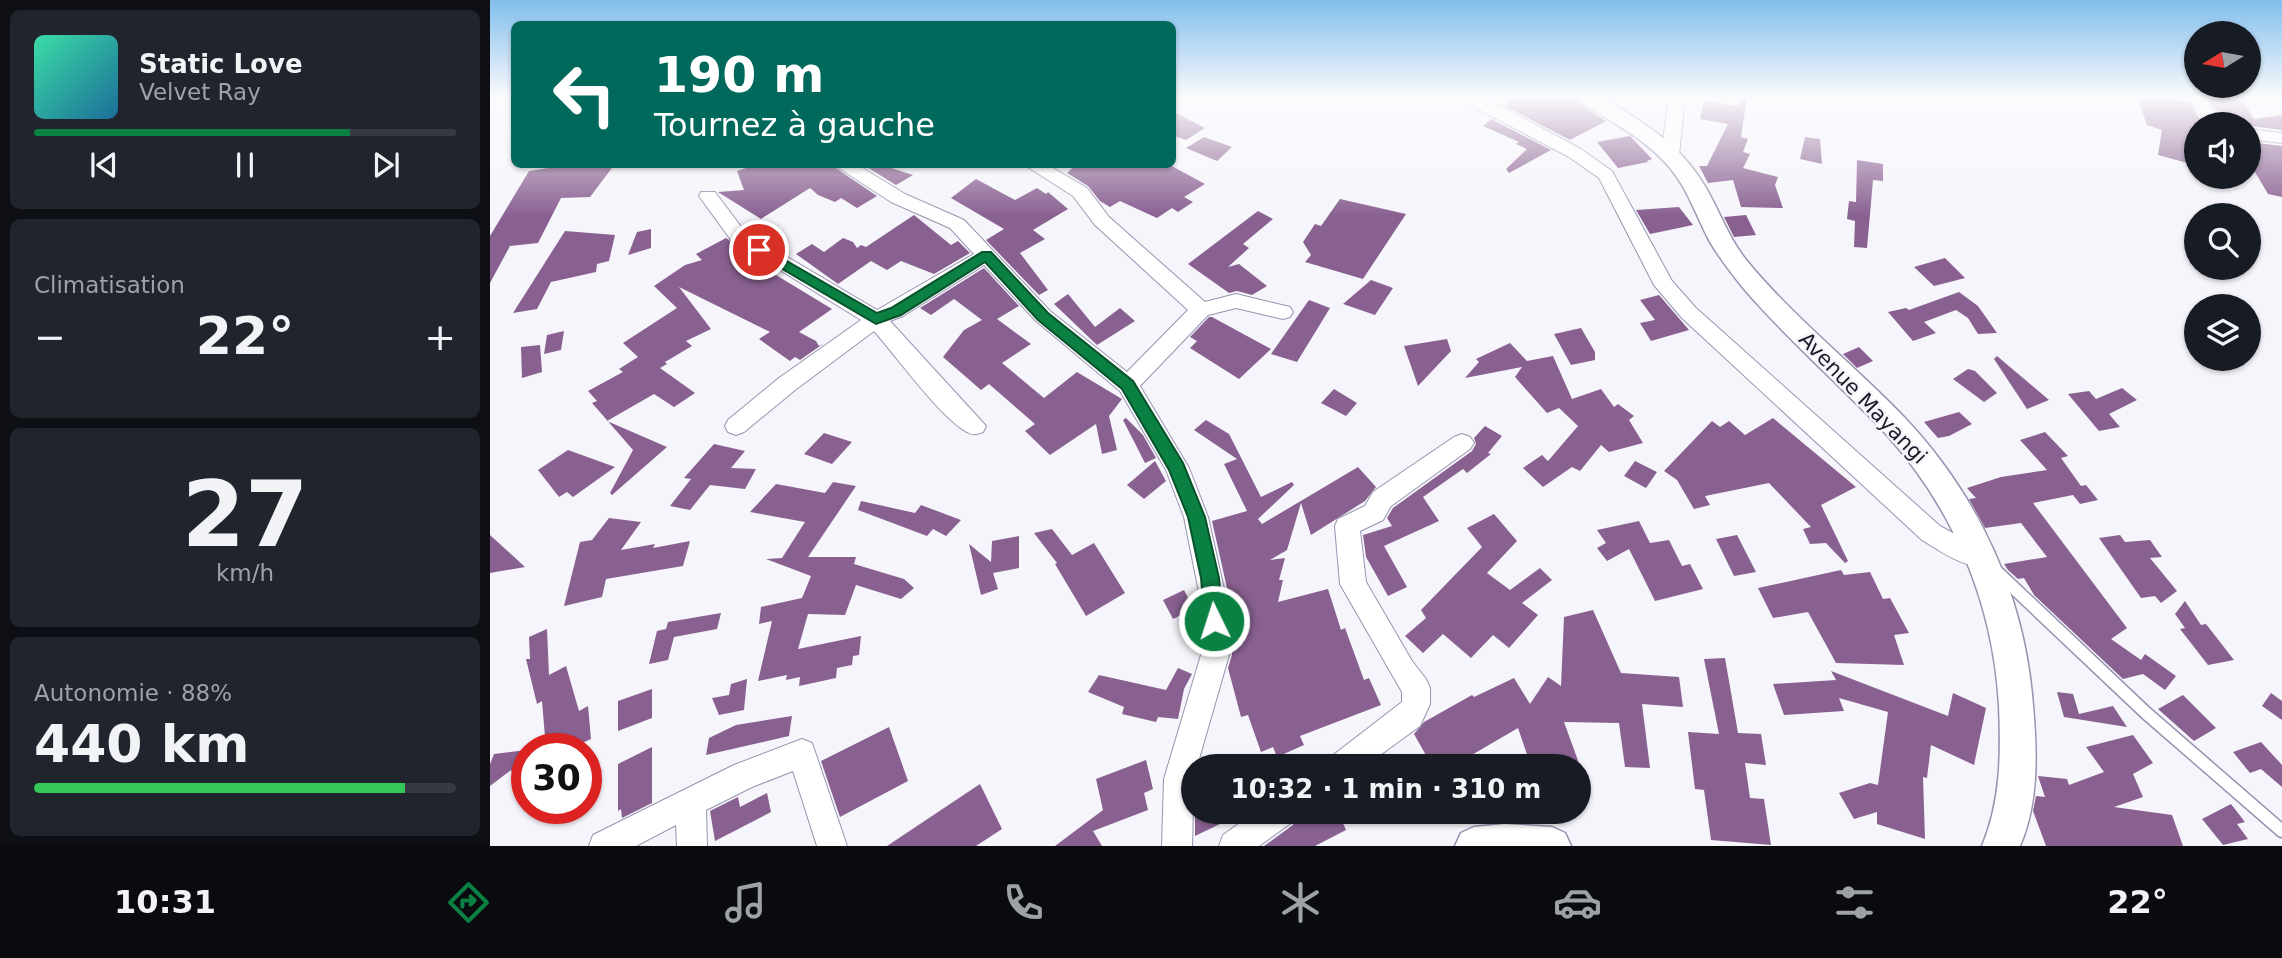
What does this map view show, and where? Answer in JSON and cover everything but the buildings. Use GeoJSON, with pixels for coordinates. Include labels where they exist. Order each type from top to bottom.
{"type":"FeatureCollection","features":[{"type":"Feature","properties":{"kind":"street"},"geometry":{"type":"LineString","coordinates":[[1542,136],[1597,166],[1618,195],[1664,285],[1689,313],[1931,533],[1952,546],[1981,557]]}},
{"type":"Feature","properties":{"kind":"street","name":"Avenue Mayangi"},"geometry":{"type":"LineString","coordinates":[[1644,136],[1670,155],[1689,179],[1721,240],[1739,267],[1799,332],[1917,450],[1940,480],[1981,557],[2004,615],[2017,686],[2018,753],[2010,822],[2001,846]]}},
{"type":"Feature","properties":{"kind":"street"},"geometry":{"type":"LineString","coordinates":[[1670,155],[1672,136]]}},
{"type":"Feature","properties":{"kind":"street"},"geometry":{"type":"LineString","coordinates":[[849,168],[898,198],[950,220],[1043,316],[1128,385],[1177,468],[1205,550],[1215,607],[1215,655],[1179,779],[1177,846]]}},
{"type":"Feature","properties":{"kind":"street"},"geometry":{"type":"LineString","coordinates":[[1040,168],[1072,185],[1102,221],[1201,310]]}},
{"type":"Feature","properties":{"kind":"street"},"geometry":{"type":"LineString","coordinates":[[708,196],[738,236],[802,278],[876,319],[947,400],[975,426]]}},
{"type":"Feature","properties":{"kind":"street"},"geometry":{"type":"LineString","coordinates":[[736,426],[782,386],[876,319],[896,311],[986,255]]}},
{"type":"Feature","properties":{"kind":"street"},"geometry":{"type":"LineString","coordinates":[[1128,385],[1201,310],[1236,301],[1283,312]]}},
{"type":"Feature","properties":{"kind":"street"},"geometry":{"type":"LineString","coordinates":[[1358,754],[1410,716],[1416,704],[1416,688],[1402,670],[1353,583],[1347,526],[1374,513],[1382,499],[1462,443]]}},
{"type":"Feature","properties":{"kind":"street"},"geometry":{"type":"LineString","coordinates":[[604,846],[744,775],[802,753],[832,846]]}},
{"type":"Feature","properties":{"kind":"street"},"geometry":{"type":"LineString","coordinates":[[691,804],[692,846]]}},
{"type":"Feature","properties":{"kind":"street"},"geometry":{"type":"LineString","coordinates":[[1234,846],[1264,824]]}},
{"type":"Feature","properties":{"kind":"street"},"geometry":{"type":"LineString","coordinates":[[1474,846],[1505,843],[1552,846]]}},
{"type":"Feature","properties":{"kind":"lane"},"geometry":{"type":"LineString","coordinates":[[1981,557],[2146,713],[2282,831]]}},
{"type":"Feature","properties":{"kind":"route"},"geometry":{"type":"LineString","coordinates":[[759,250],[802,278],[876,319],[896,311],[986,255],[1043,316],[1128,385],[1177,468],[1196,517],[1210,578],[1215,607],[1214,621]]}}]}
